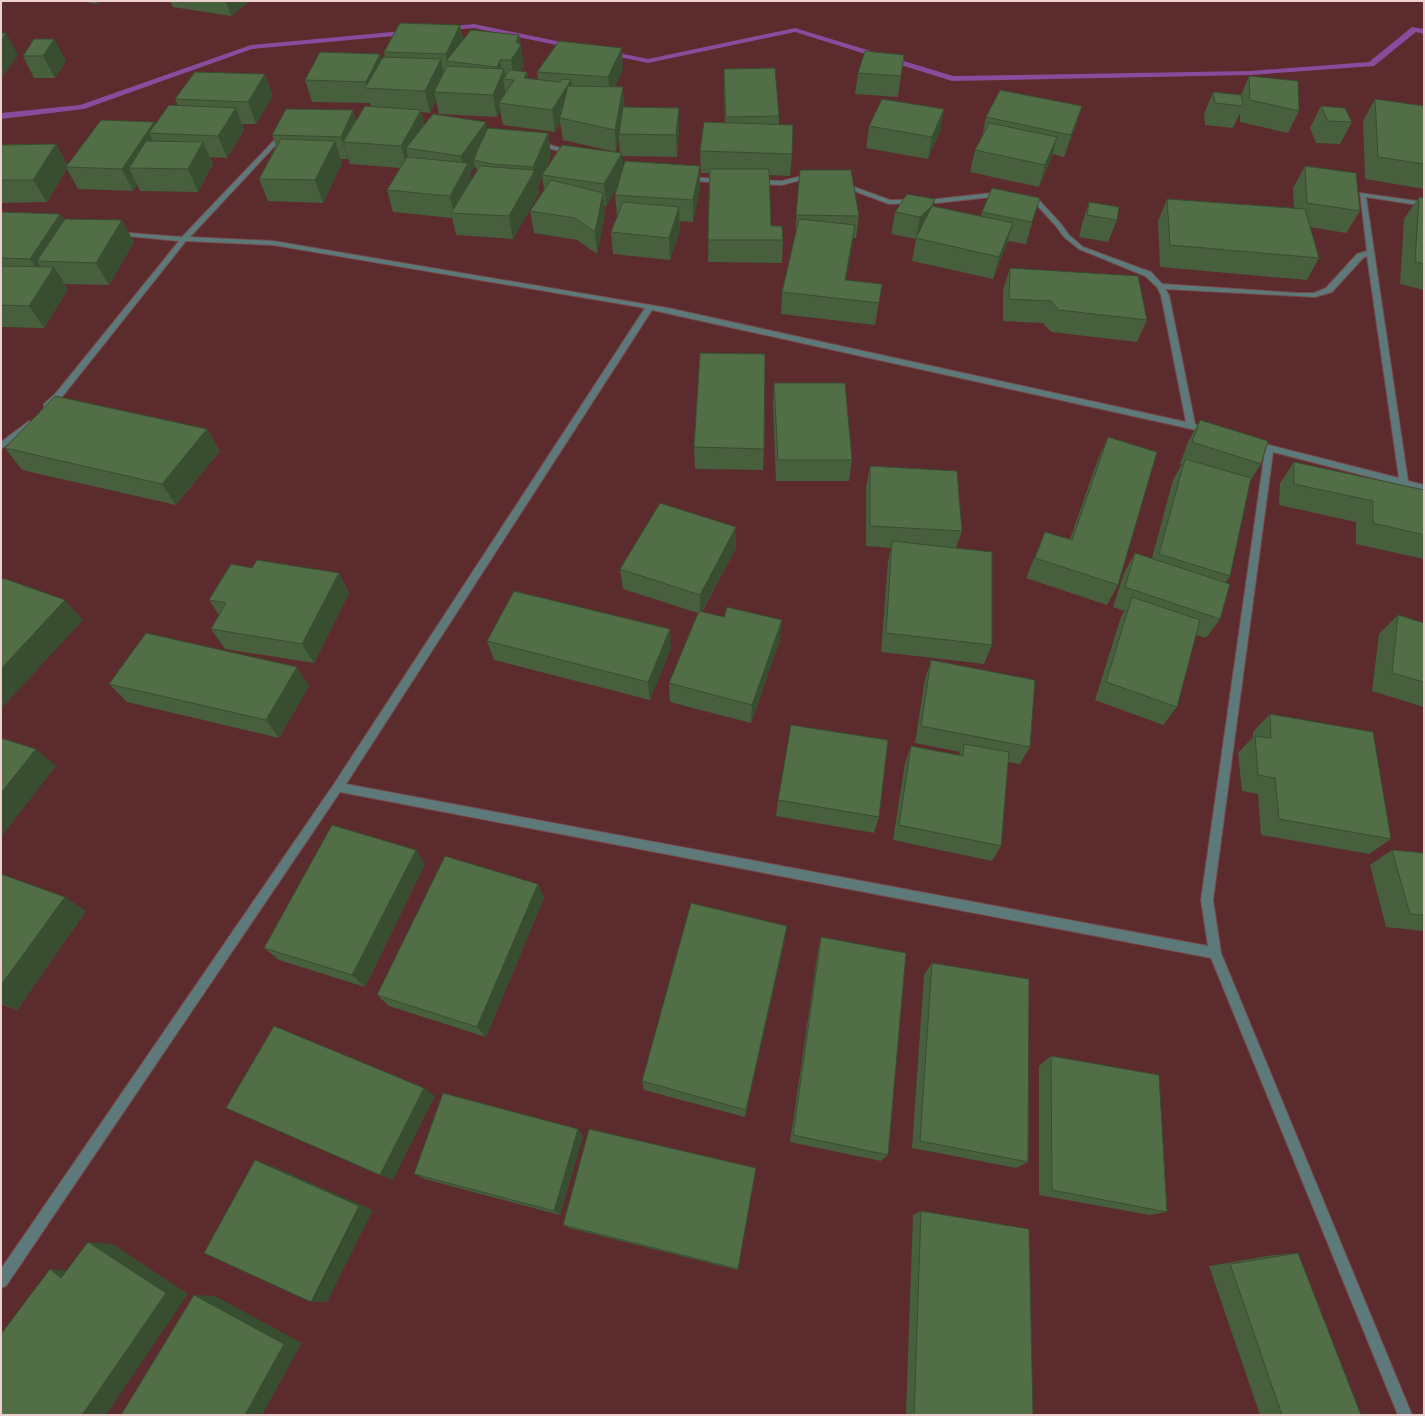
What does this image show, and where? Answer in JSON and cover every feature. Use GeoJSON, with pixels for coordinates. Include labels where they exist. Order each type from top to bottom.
{"type":"FeatureCollection","features":[{"type":"Feature","properties":{"kind":"street"},"geometry":{"type":"LineString","coordinates":[[1,446],[22,431],[58,395],[184,239],[289,128]]}},
{"type":"Feature","properties":{"kind":"street"},"geometry":{"type":"LineString","coordinates":[[532,142],[576,154]]}},
{"type":"Feature","properties":{"kind":"street"},"geometry":{"type":"LineString","coordinates":[[751,182],[782,183],[822,173]]}},
{"type":"Feature","properties":{"kind":"street"},"geometry":{"type":"LineString","coordinates":[[682,179],[728,181]]}},
{"type":"Feature","properties":{"kind":"street"},"geometry":{"type":"LineString","coordinates":[[839,183],[889,202],[937,201],[1002,193],[1009,195]]}},
{"type":"Feature","properties":{"kind":"street"},"geometry":{"type":"LineString","coordinates":[[1404,483],[1362,194],[1424,204]]}},
{"type":"Feature","properties":{"kind":"street"},"geometry":{"type":"LineString","coordinates":[[1022,197],[1035,199],[1059,225],[1066,236],[1081,248],[1148,274],[1160,286],[1165,295],[1191,426]]}},
{"type":"Feature","properties":{"kind":"street"},"geometry":{"type":"LineString","coordinates":[[112,233],[184,239],[272,243],[650,307],[1205,430]]}},
{"type":"Feature","properties":{"kind":"street"},"geometry":{"type":"LineString","coordinates":[[1160,286],[1315,295],[1329,290],[1360,256],[1370,252]]}},
{"type":"Feature","properties":{"kind":"street"},"geometry":{"type":"LineString","coordinates":[[1,1281],[338,787],[650,307]]}},
{"type":"Feature","properties":{"kind":"street"},"geometry":{"type":"LineString","coordinates":[[1248,442],[1424,488]]}},
{"type":"Feature","properties":{"kind":"street"},"geometry":{"type":"LineString","coordinates":[[1269,448],[1207,900],[1215,953],[1405,1415]]}},
{"type":"Feature","properties":{"kind":"street"},"geometry":{"type":"LineString","coordinates":[[338,787],[1215,953]]}},
{"type":"Feature","properties":{"kind":"building"},"geometry":{"type":"Polygon","coordinates":[[[400,23],[460,25],[446,54],[384,52],[400,23]]]}},
{"type":"Feature","properties":{"kind":"building"},"geometry":{"type":"Polygon","coordinates":[[[471,30],[519,35],[516,42],[521,45],[511,60],[500,60],[497,67],[446,61],[471,30]]]}},
{"type":"Feature","properties":{"kind":"building"},"geometry":{"type":"Polygon","coordinates":[[[1,33],[6,33],[1,41],[1,33]]]}},
{"type":"Feature","properties":{"kind":"building"},"geometry":{"type":"Polygon","coordinates":[[[34,39],[54,39],[43,56],[23,56],[34,39]]]}},
{"type":"Feature","properties":{"kind":"building"},"geometry":{"type":"Polygon","coordinates":[[[559,41],[622,48],[608,77],[537,72],[559,41]]]}},
{"type":"Feature","properties":{"kind":"building"},"geometry":{"type":"Polygon","coordinates":[[[865,51],[904,55],[901,76],[858,73],[865,51]]]}},
{"type":"Feature","properties":{"kind":"building"},"geometry":{"type":"Polygon","coordinates":[[[320,52],[380,54],[366,82],[305,80],[320,52]]]}},
{"type":"Feature","properties":{"kind":"building"},"geometry":{"type":"Polygon","coordinates":[[[383,57],[441,59],[425,91],[365,88],[383,57]]]}},
{"type":"Feature","properties":{"kind":"building"},"geometry":{"type":"Polygon","coordinates":[[[447,66],[504,69],[493,95],[434,92],[447,66]]]}},
{"type":"Feature","properties":{"kind":"building"},"geometry":{"type":"Polygon","coordinates":[[[775,68],[779,116],[726,117],[724,69],[775,68]]]}},
{"type":"Feature","properties":{"kind":"building"},"geometry":{"type":"Polygon","coordinates":[[[510,70],[527,72],[524,78],[560,82],[562,79],[571,80],[552,110],[499,103],[514,80],[503,79],[510,70]]]}},
{"type":"Feature","properties":{"kind":"building"},"geometry":{"type":"Polygon","coordinates":[[[195,72],[265,74],[248,102],[175,99],[195,72]]]}},
{"type":"Feature","properties":{"kind":"building"},"geometry":{"type":"Polygon","coordinates":[[[1249,76],[1298,81],[1299,111],[1250,100],[1249,76]]]}},
{"type":"Feature","properties":{"kind":"building"},"geometry":{"type":"Polygon","coordinates":[[[568,86],[623,87],[615,130],[560,118],[568,86]]]}},
{"type":"Feature","properties":{"kind":"building"},"geometry":{"type":"Polygon","coordinates":[[[1000,90],[1082,106],[1071,135],[986,117],[1000,90]]]}},
{"type":"Feature","properties":{"kind":"building"},"geometry":{"type":"Polygon","coordinates":[[[1213,92],[1241,95],[1243,106],[1215,103],[1213,92]]]}},
{"type":"Feature","properties":{"kind":"building"},"geometry":{"type":"Polygon","coordinates":[[[882,99],[944,109],[932,137],[869,126],[882,99]]]}},
{"type":"Feature","properties":{"kind":"building"},"geometry":{"type":"Polygon","coordinates":[[[1375,99],[1424,106],[1424,164],[1378,157],[1375,99]]]}},
{"type":"Feature","properties":{"kind":"building"},"geometry":{"type":"Polygon","coordinates":[[[169,105],[236,108],[218,136],[149,133],[169,105]]]}},
{"type":"Feature","properties":{"kind":"building"},"geometry":{"type":"Polygon","coordinates":[[[365,106],[421,110],[401,146],[343,142],[365,106]]]}},
{"type":"Feature","properties":{"kind":"building"},"geometry":{"type":"Polygon","coordinates":[[[1321,106],[1345,108],[1352,122],[1328,121],[1321,106]]]}},
{"type":"Feature","properties":{"kind":"building"},"geometry":{"type":"Polygon","coordinates":[[[623,107],[679,108],[676,135],[619,134],[623,107]]]}},
{"type":"Feature","properties":{"kind":"building"},"geometry":{"type":"Polygon","coordinates":[[[286,109],[353,110],[341,137],[272,135],[286,109]]]}},
{"type":"Feature","properties":{"kind":"building"},"geometry":{"type":"Polygon","coordinates":[[[433,114],[486,122],[461,156],[406,148],[433,114]]]}},
{"type":"Feature","properties":{"kind":"building"},"geometry":{"type":"Polygon","coordinates":[[[101,120],[154,122],[122,169],[66,167],[101,120]]]}},
{"type":"Feature","properties":{"kind":"building"},"geometry":{"type":"Polygon","coordinates":[[[704,122],[793,125],[792,154],[700,151],[704,122]]]}},
{"type":"Feature","properties":{"kind":"building"},"geometry":{"type":"Polygon","coordinates":[[[989,123],[1057,137],[1045,165],[975,150],[989,123]]]}},
{"type":"Feature","properties":{"kind":"building"},"geometry":{"type":"Polygon","coordinates":[[[488,128],[548,133],[533,167],[493,164],[474,160],[488,128]]]}},
{"type":"Feature","properties":{"kind":"building"},"geometry":{"type":"Polygon","coordinates":[[[281,139],[335,141],[315,180],[259,179],[281,139]]]}},
{"type":"Feature","properties":{"kind":"building"},"geometry":{"type":"Polygon","coordinates":[[[146,141],[203,142],[188,169],[129,168],[146,141]]]}},
{"type":"Feature","properties":{"kind":"building"},"geometry":{"type":"Polygon","coordinates":[[[56,144],[33,180],[1,180],[1,145],[56,144]]]}},
{"type":"Feature","properties":{"kind":"building"},"geometry":{"type":"Polygon","coordinates":[[[562,145],[622,153],[604,184],[542,175],[562,145]]]}},
{"type":"Feature","properties":{"kind":"building"},"geometry":{"type":"Polygon","coordinates":[[[407,157],[468,163],[450,196],[387,190],[407,157]]]}},
{"type":"Feature","properties":{"kind":"building"},"geometry":{"type":"Polygon","coordinates":[[[625,161],[700,166],[693,200],[615,195],[625,161]]]}},
{"type":"Feature","properties":{"kind":"building"},"geometry":{"type":"Polygon","coordinates":[[[480,166],[535,170],[509,216],[451,213],[480,166]]]}},
{"type":"Feature","properties":{"kind":"building"},"geometry":{"type":"Polygon","coordinates":[[[1305,166],[1356,173],[1360,211],[1307,203],[1305,166]]]}},
{"type":"Feature","properties":{"kind":"building"},"geometry":{"type":"Polygon","coordinates":[[[710,169],[769,169],[771,226],[782,226],[783,240],[708,240],[710,169]]]}},
{"type":"Feature","properties":{"kind":"building"},"geometry":{"type":"Polygon","coordinates":[[[800,170],[851,170],[859,216],[796,215],[800,170]]]}},
{"type":"Feature","properties":{"kind":"building"},"geometry":{"type":"Polygon","coordinates":[[[551,180],[603,193],[595,232],[575,218],[530,211],[551,180]]]}},
{"type":"Feature","properties":{"kind":"building"},"geometry":{"type":"Polygon","coordinates":[[[992,188],[1040,198],[1032,222],[982,212],[992,188]]]}},
{"type":"Feature","properties":{"kind":"building"},"geometry":{"type":"Polygon","coordinates":[[[907,194],[935,199],[932,206],[920,217],[895,212],[907,194]]]}},
{"type":"Feature","properties":{"kind":"building"},"geometry":{"type":"Polygon","coordinates":[[[1419,197],[1424,198],[1424,264],[1415,262],[1419,197]]]}},
{"type":"Feature","properties":{"kind":"building"},"geometry":{"type":"Polygon","coordinates":[[[1167,199],[1305,209],[1319,258],[1170,245],[1167,199]]]}},
{"type":"Feature","properties":{"kind":"building"},"geometry":{"type":"Polygon","coordinates":[[[623,202],[679,207],[669,238],[611,232],[623,202]]]}},
{"type":"Feature","properties":{"kind":"building"},"geometry":{"type":"Polygon","coordinates":[[[1089,202],[1119,207],[1117,220],[1087,215],[1089,202]]]}},
{"type":"Feature","properties":{"kind":"building"},"geometry":{"type":"Polygon","coordinates":[[[932,206],[1013,223],[999,257],[916,238],[932,206]]]}},
{"type":"Feature","properties":{"kind":"building"},"geometry":{"type":"Polygon","coordinates":[[[1,212],[60,214],[30,259],[1,258],[1,212]]]}},
{"type":"Feature","properties":{"kind":"building"},"geometry":{"type":"Polygon","coordinates":[[[65,219],[122,220],[96,263],[37,261],[65,219]]]}},
{"type":"Feature","properties":{"kind":"building"},"geometry":{"type":"Polygon","coordinates":[[[799,219],[855,225],[845,280],[882,284],[879,303],[782,292],[799,219]]]}},
{"type":"Feature","properties":{"kind":"building"},"geometry":{"type":"Polygon","coordinates":[[[1,266],[54,267],[29,306],[1,305],[1,266]]]}},
{"type":"Feature","properties":{"kind":"building"},"geometry":{"type":"Polygon","coordinates":[[[1010,268],[1138,276],[1147,320],[1059,310],[1051,301],[1009,299],[1010,268]]]}},
{"type":"Feature","properties":{"kind":"building"},"geometry":{"type":"Polygon","coordinates":[[[700,353],[765,354],[764,449],[694,447],[700,353]]]}},
{"type":"Feature","properties":{"kind":"building"},"geometry":{"type":"Polygon","coordinates":[[[774,383],[845,383],[852,460],[778,460],[774,383]]]}},
{"type":"Feature","properties":{"kind":"building"},"geometry":{"type":"Polygon","coordinates":[[[55,396],[207,429],[162,484],[5,448],[55,396]]]}},
{"type":"Feature","properties":{"kind":"building"},"geometry":{"type":"Polygon","coordinates":[[[1200,420],[1268,441],[1261,464],[1192,442],[1200,420]]]}},
{"type":"Feature","properties":{"kind":"building"},"geometry":{"type":"Polygon","coordinates":[[[1108,437],[1157,452],[1118,585],[1035,558],[1045,532],[1072,540],[1108,437]]]}},
{"type":"Feature","properties":{"kind":"building"},"geometry":{"type":"Polygon","coordinates":[[[1185,459],[1251,478],[1230,576],[1159,554],[1185,459]]]}},
{"type":"Feature","properties":{"kind":"building"},"geometry":{"type":"Polygon","coordinates":[[[1294,462],[1424,490],[1424,535],[1373,523],[1373,501],[1294,484],[1294,462]]]}},
{"type":"Feature","properties":{"kind":"building"},"geometry":{"type":"Polygon","coordinates":[[[870,466],[957,471],[962,531],[870,526],[870,466]]]}},
{"type":"Feature","properties":{"kind":"building"},"geometry":{"type":"Polygon","coordinates":[[[660,503],[736,527],[700,595],[620,569],[660,503]]]}},
{"type":"Feature","properties":{"kind":"building"},"geometry":{"type":"Polygon","coordinates":[[[892,541],[992,552],[992,645],[886,633],[892,541]]]}},
{"type":"Feature","properties":{"kind":"building"},"geometry":{"type":"Polygon","coordinates":[[[1135,553],[1230,584],[1220,619],[1125,587],[1135,553]]]}},
{"type":"Feature","properties":{"kind":"building"},"geometry":{"type":"Polygon","coordinates":[[[257,560],[339,573],[302,644],[211,629],[226,603],[209,600],[231,564],[252,568],[257,560]]]}},
{"type":"Feature","properties":{"kind":"building"},"geometry":{"type":"Polygon","coordinates":[[[3,578],[65,600],[1,669],[1,581],[3,578]]]}},
{"type":"Feature","properties":{"kind":"building"},"geometry":{"type":"Polygon","coordinates":[[[514,591],[670,629],[648,682],[487,641],[514,591]]]}},
{"type":"Feature","properties":{"kind":"building"},"geometry":{"type":"Polygon","coordinates":[[[1132,597],[1200,620],[1177,707],[1106,682],[1132,597]]]}},
{"type":"Feature","properties":{"kind":"building"},"geometry":{"type":"Polygon","coordinates":[[[727,607],[782,620],[752,705],[669,683],[699,611],[724,617],[727,607]]]}},
{"type":"Feature","properties":{"kind":"building"},"geometry":{"type":"Polygon","coordinates":[[[1398,615],[1424,623],[1424,682],[1392,673],[1398,615]]]}},
{"type":"Feature","properties":{"kind":"building"},"geometry":{"type":"Polygon","coordinates":[[[146,633],[297,667],[266,720],[109,684],[146,633]]]}},
{"type":"Feature","properties":{"kind":"building"},"geometry":{"type":"Polygon","coordinates":[[[931,660],[1035,680],[1030,747],[921,726],[931,660]]]}},
{"type":"Feature","properties":{"kind":"building"},"geometry":{"type":"Polygon","coordinates":[[[1270,714],[1373,732],[1391,839],[1279,819],[1275,778],[1258,775],[1255,736],[1271,738],[1270,714]]]}},
{"type":"Feature","properties":{"kind":"building"},"geometry":{"type":"Polygon","coordinates":[[[791,725],[888,740],[879,817],[778,800],[791,725]]]}},
{"type":"Feature","properties":{"kind":"building"},"geometry":{"type":"Polygon","coordinates":[[[1,738],[36,749],[1,793],[1,738]]]}},
{"type":"Feature","properties":{"kind":"building"},"geometry":{"type":"Polygon","coordinates":[[[964,744],[1009,752],[1001,846],[899,825],[911,746],[963,756],[964,744]]]}},
{"type":"Feature","properties":{"kind":"building"},"geometry":{"type":"Polygon","coordinates":[[[332,825],[416,850],[352,975],[264,948],[332,825]]]}},
{"type":"Feature","properties":{"kind":"building"},"geometry":{"type":"Polygon","coordinates":[[[1392,850],[1424,853],[1424,915],[1410,914],[1392,850]]]}},
{"type":"Feature","properties":{"kind":"building"},"geometry":{"type":"Polygon","coordinates":[[[445,856],[538,884],[477,1027],[377,995],[445,856]]]}},
{"type":"Feature","properties":{"kind":"building"},"geometry":{"type":"Polygon","coordinates":[[[1,874],[65,897],[1,985],[1,874]]]}},
{"type":"Feature","properties":{"kind":"building"},"geometry":{"type":"Polygon","coordinates":[[[691,903],[787,926],[746,1110],[642,1081],[691,903]]]}},
{"type":"Feature","properties":{"kind":"building"},"geometry":{"type":"Polygon","coordinates":[[[821,937],[906,953],[888,1155],[793,1135],[821,937]]]}},
{"type":"Feature","properties":{"kind":"building"},"geometry":{"type":"Polygon","coordinates":[[[932,963],[1029,979],[1028,1162],[920,1141],[932,963]]]}},
{"type":"Feature","properties":{"kind":"building"},"geometry":{"type":"Polygon","coordinates":[[[274,1026],[424,1088],[380,1175],[226,1108],[274,1026]]]}},
{"type":"Feature","properties":{"kind":"building"},"geometry":{"type":"Polygon","coordinates":[[[1051,1056],[1159,1075],[1167,1212],[1052,1190],[1051,1056]]]}},
{"type":"Feature","properties":{"kind":"building"},"geometry":{"type":"Polygon","coordinates":[[[443,1093],[578,1129],[554,1211],[414,1174],[443,1093]]]}},
{"type":"Feature","properties":{"kind":"building"},"geometry":{"type":"Polygon","coordinates":[[[589,1129],[756,1168],[738,1269],[563,1225],[589,1129]]]}},
{"type":"Feature","properties":{"kind":"building"},"geometry":{"type":"Polygon","coordinates":[[[255,1160],[359,1206],[311,1302],[204,1253],[255,1160]]]}},
{"type":"Feature","properties":{"kind":"building"},"geometry":{"type":"Polygon","coordinates":[[[921,1211],[1029,1229],[1033,1415],[914,1415],[921,1211]]]}},
{"type":"Feature","properties":{"kind":"building"},"geometry":{"type":"Polygon","coordinates":[[[88,1242],[166,1293],[82,1415],[1,1415],[1,1334],[50,1269],[61,1278],[88,1242]]]}},
{"type":"Feature","properties":{"kind":"building"},"geometry":{"type":"Polygon","coordinates":[[[1298,1253],[1361,1415],[1282,1415],[1230,1264],[1298,1253]]]}},
{"type":"Feature","properties":{"kind":"building"},"geometry":{"type":"Polygon","coordinates":[[[194,1295],[284,1344],[245,1415],[121,1415],[194,1295]]]}},
{"type":"Feature","properties":{"kind":"waterway"},"geometry":{"type":"LineString","coordinates":[[441,29],[474,26],[576,47]]}},
{"type":"Feature","properties":{"kind":"waterway"},"geometry":{"type":"LineString","coordinates":[[605,52],[648,61],[795,30],[952,79],[1250,73],[1371,64],[1415,29],[1424,32]]}},
{"type":"Feature","properties":{"kind":"waterway"},"geometry":{"type":"LineString","coordinates":[[1,116],[81,107],[251,47],[413,32]]}}]}
